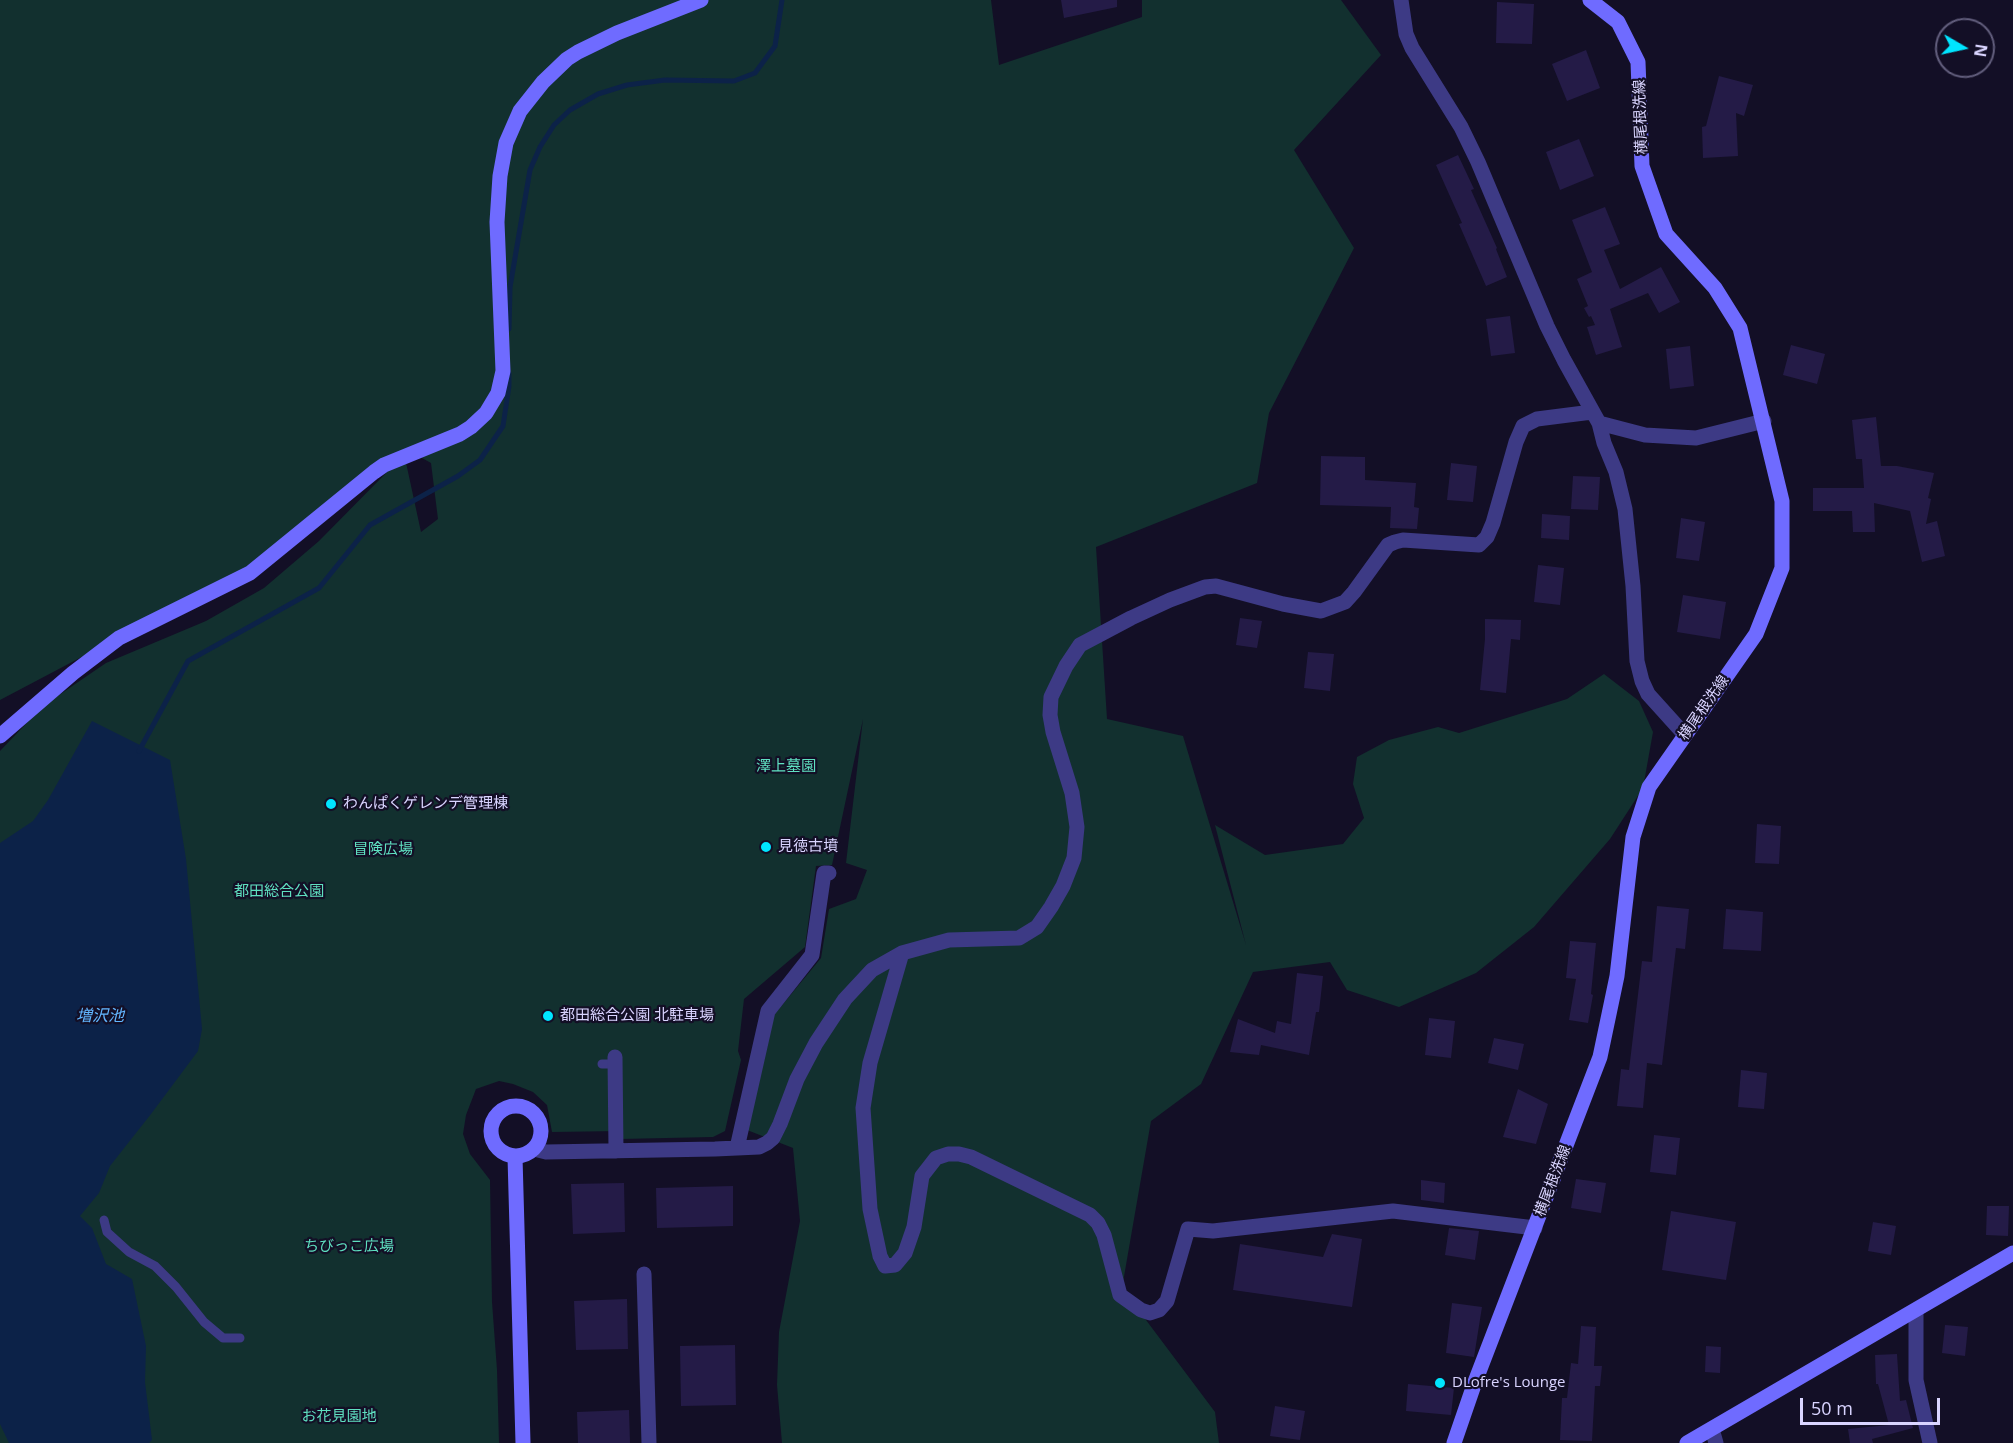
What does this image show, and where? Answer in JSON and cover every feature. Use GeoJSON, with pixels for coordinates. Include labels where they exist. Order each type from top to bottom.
{"type":"FeatureCollection","features":[{"type":"Feature","properties":{"kind":"main road"},"geometry":{"type":"LineString","coordinates":[[0,736],[73,673],[119,638],[250,573],[384,465],[460,434],[486,412],[498,393],[502,371],[497,222],[500,176],[506,143],[520,111],[543,82],[567,59],[578,52],[617,33],[701,0]]}},
{"type":"Feature","properties":{"kind":"main road","name":"横尾根洗線"},"geometry":{"type":"LineString","coordinates":[[1454,1443],[1475,1382],[1600,1057],[1617,976],[1633,837],[1649,787],[1756,634],[1782,568],[1782,501],[1740,328],[1715,288],[1666,234],[1642,166],[1638,62],[1618,22],[1590,0]]}},
{"type":"Feature","properties":{"kind":"main road"},"geometry":{"type":"LineString","coordinates":[[510,1107],[526,1107],[538,1119],[541,1135],[534,1149],[527,1154],[515,1157],[504,1153],[497,1147],[491,1132],[496,1116],[502,1110],[510,1107]]}},
{"type":"Feature","properties":{"kind":"main road"},"geometry":{"type":"LineString","coordinates":[[515,1157],[523,1443]]}},
{"type":"Feature","properties":{"kind":"main road"},"geometry":{"type":"LineString","coordinates":[[1687,1443],[1714,1436],[1916,1310],[2013,1253]]}},
{"type":"Feature","properties":{"kind":"street"},"geometry":{"type":"LineString","coordinates":[[1401,0],[1406,34],[1412,48],[1461,127],[1547,326],[1596,418],[1616,472],[1625,509],[1633,586],[1637,661],[1642,681],[1648,694],[1685,735]]}},
{"type":"Feature","properties":{"kind":"street"},"geometry":{"type":"LineString","coordinates":[[534,1149],[546,1152],[759,1147],[773,1138],[797,1079],[816,1043],[845,999],[872,970],[902,953],[949,940],[1019,938],[1037,927],[1063,886],[1074,858],[1077,827],[1072,793],[1050,716],[1051,697],[1066,666],[1080,645],[1131,618],[1205,587],[1216,586],[1282,604],[1321,611],[1345,602],[1388,545],[1395,542],[1421,541],[1479,545],[1487,537],[1493,523],[1516,442],[1523,426],[1537,419],[1596,418],[1645,435],[1696,438],[1764,421]]}},
{"type":"Feature","properties":{"kind":"street"},"geometry":{"type":"LineString","coordinates":[[737,1148],[768,1011],[812,955],[824,873],[829,873]]}},
{"type":"Feature","properties":{"kind":"street"},"geometry":{"type":"LineString","coordinates":[[902,953],[870,1063],[864,1108],[870,1209],[880,1256],[885,1266],[895,1265],[905,1253],[914,1227],[922,1176],[936,1158],[948,1154],[971,1157],[1090,1215],[1098,1223],[1104,1235],[1120,1295],[1140,1310],[1149,1313],[1159,1310],[1167,1301],[1188,1228],[1213,1231],[1393,1211],[1535,1228]]}},
{"type":"Feature","properties":{"kind":"street"},"geometry":{"type":"LineString","coordinates":[[610,1062],[616,1151]]}},
{"type":"Feature","properties":{"kind":"street"},"geometry":{"type":"LineString","coordinates":[[644,1274],[649,1443]]}},
{"type":"Feature","properties":{"kind":"street"},"geometry":{"type":"LineString","coordinates":[[1916,1310],[1916,1380],[1930,1443]]}},
{"type":"Feature","properties":{"kind":"lane"},"geometry":{"type":"LineString","coordinates":[[104,1220],[107,1232],[129,1252],[155,1266],[176,1287],[204,1322],[223,1338],[240,1338]]}},
{"type":"Feature","properties":{"kind":"green space"},"geometry":{"type":"Polygon","coordinates":[[[0,0],[991,0],[999,65],[1142,17],[1142,0],[1341,0],[1381,55],[1294,150],[1354,248],[1269,413],[1257,483],[1096,547],[1107,719],[1183,736],[1246,945],[1215,825],[1265,855],[1343,844],[1364,818],[1353,784],[1357,757],[1389,740],[1438,727],[1459,733],[1567,699],[1604,674],[1639,701],[1653,732],[1643,788],[1610,839],[1534,927],[1476,973],[1399,1007],[1347,990],[1330,962],[1253,972],[1201,1084],[1151,1121],[1122,1288],[1215,1412],[1219,1443],[782,1443],[777,1385],[779,1332],[800,1221],[793,1148],[747,1130],[774,1015],[821,958],[829,909],[856,899],[867,870],[846,863],[863,719],[832,865],[816,866],[805,947],[744,999],[738,1051],[741,1060],[725,1131],[713,1137],[620,1139],[620,1131],[552,1132],[547,1105],[533,1092],[499,1081],[476,1089],[466,1115],[463,1134],[470,1154],[490,1180],[492,1302],[499,1443],[0,1443],[0,751],[43,706],[106,663],[206,621],[264,588],[319,541],[393,466],[250,573],[129,632],[0,700],[0,0]],[[413,453],[405,458],[421,532],[438,519],[431,463],[413,453]]]}},
{"type":"Feature","properties":{"kind":"water","name":"増沢池"},"geometry":{"type":"Polygon","coordinates":[[[92,721],[170,760],[186,859],[202,1029],[198,1051],[110,1166],[99,1193],[80,1216],[92,1228],[106,1264],[132,1279],[146,1346],[145,1382],[152,1440],[149,1443],[9,1443],[0,1424],[0,843],[33,821],[48,800],[92,721]]]}},
{"type":"Feature","properties":{"kind":"building"},"geometry":{"type":"Polygon","coordinates":[[[1061,0],[1117,0],[1117,7],[1064,18],[1061,0]]]}},
{"type":"Feature","properties":{"kind":"building"},"geometry":{"type":"Polygon","coordinates":[[[1497,2],[1534,4],[1532,44],[1496,43],[1497,2]]]}},
{"type":"Feature","properties":{"kind":"building"},"geometry":{"type":"Polygon","coordinates":[[[1586,50],[1600,88],[1567,101],[1552,64],[1586,50]]]}},
{"type":"Feature","properties":{"kind":"building"},"geometry":{"type":"Polygon","coordinates":[[[1719,76],[1753,85],[1744,116],[1736,113],[1738,156],[1703,158],[1702,127],[1706,126],[1719,76]]]}},
{"type":"Feature","properties":{"kind":"building"},"geometry":{"type":"Polygon","coordinates":[[[1579,139],[1594,176],[1560,190],[1546,152],[1579,139]]]}},
{"type":"Feature","properties":{"kind":"building"},"geometry":{"type":"Polygon","coordinates":[[[1458,155],[1474,189],[1471,190],[1497,248],[1507,277],[1486,286],[1459,224],[1462,223],[1436,165],[1458,155]]]}},
{"type":"Feature","properties":{"kind":"building"},"geometry":{"type":"Polygon","coordinates":[[[1605,207],[1620,244],[1604,250],[1620,289],[1661,267],[1680,302],[1659,313],[1648,293],[1610,309],[1622,347],[1596,355],[1587,327],[1595,325],[1584,308],[1588,306],[1577,279],[1592,272],[1572,220],[1605,207]]]}},
{"type":"Feature","properties":{"kind":"building"},"geometry":{"type":"Polygon","coordinates":[[[1510,316],[1515,353],[1491,356],[1486,319],[1510,316]]]}},
{"type":"Feature","properties":{"kind":"building"},"geometry":{"type":"Polygon","coordinates":[[[1791,345],[1825,354],[1817,384],[1783,375],[1791,345]]]}},
{"type":"Feature","properties":{"kind":"building"},"geometry":{"type":"Polygon","coordinates":[[[1690,346],[1694,386],[1670,389],[1666,349],[1690,346]]]}},
{"type":"Feature","properties":{"kind":"building"},"geometry":{"type":"Polygon","coordinates":[[[1876,417],[1881,466],[1897,466],[1934,473],[1928,498],[1931,499],[1926,524],[1937,521],[1945,556],[1922,562],[1910,511],[1874,503],[1875,532],[1853,532],[1852,511],[1813,511],[1813,488],[1864,488],[1862,459],[1856,459],[1852,420],[1876,417]]]}},
{"type":"Feature","properties":{"kind":"building"},"geometry":{"type":"Polygon","coordinates":[[[1321,456],[1365,457],[1365,480],[1416,483],[1414,507],[1419,508],[1417,529],[1390,528],[1391,507],[1320,505],[1321,456]]]}},
{"type":"Feature","properties":{"kind":"building"},"geometry":{"type":"Polygon","coordinates":[[[1451,463],[1477,466],[1473,502],[1447,500],[1451,463]]]}},
{"type":"Feature","properties":{"kind":"building"},"geometry":{"type":"Polygon","coordinates":[[[1573,476],[1600,477],[1598,510],[1571,509],[1573,476]]]}},
{"type":"Feature","properties":{"kind":"building"},"geometry":{"type":"Polygon","coordinates":[[[1542,514],[1570,516],[1569,540],[1541,538],[1542,514]]]}},
{"type":"Feature","properties":{"kind":"building"},"geometry":{"type":"Polygon","coordinates":[[[1681,518],[1705,522],[1699,561],[1676,558],[1681,518]]]}},
{"type":"Feature","properties":{"kind":"building"},"geometry":{"type":"Polygon","coordinates":[[[1538,565],[1564,568],[1560,605],[1534,602],[1538,565]]]}},
{"type":"Feature","properties":{"kind":"building"},"geometry":{"type":"Polygon","coordinates":[[[1683,595],[1726,602],[1720,639],[1677,632],[1683,595]]]}},
{"type":"Feature","properties":{"kind":"building"},"geometry":{"type":"Polygon","coordinates":[[[1240,618],[1262,621],[1257,648],[1236,645],[1240,618]]]}},
{"type":"Feature","properties":{"kind":"building"},"geometry":{"type":"Polygon","coordinates":[[[1485,619],[1521,620],[1520,640],[1511,639],[1506,693],[1480,690],[1485,619]]]}},
{"type":"Feature","properties":{"kind":"building"},"geometry":{"type":"Polygon","coordinates":[[[1308,652],[1334,654],[1330,691],[1304,688],[1308,652]]]}},
{"type":"Feature","properties":{"kind":"building"},"geometry":{"type":"Polygon","coordinates":[[[1757,824],[1781,826],[1779,864],[1755,863],[1757,824]]]}},
{"type":"Feature","properties":{"kind":"building"},"geometry":{"type":"Polygon","coordinates":[[[1657,906],[1689,909],[1685,949],[1676,948],[1662,1065],[1647,1063],[1643,1108],[1617,1106],[1621,1069],[1629,1070],[1642,961],[1652,962],[1657,906]]]}},
{"type":"Feature","properties":{"kind":"building"},"geometry":{"type":"Polygon","coordinates":[[[1726,909],[1763,912],[1761,951],[1723,949],[1726,909]]]}},
{"type":"Feature","properties":{"kind":"building"},"geometry":{"type":"Polygon","coordinates":[[[1570,941],[1596,943],[1591,994],[1593,995],[1588,1023],[1569,1020],[1576,979],[1566,978],[1570,941]]]}},
{"type":"Feature","properties":{"kind":"building"},"geometry":{"type":"Polygon","coordinates":[[[1297,973],[1323,976],[1319,1012],[1316,1012],[1309,1055],[1261,1045],[1259,1055],[1230,1052],[1238,1019],[1275,1033],[1277,1021],[1291,1024],[1297,973]]]}},
{"type":"Feature","properties":{"kind":"building"},"geometry":{"type":"Polygon","coordinates":[[[1429,1018],[1455,1021],[1451,1058],[1425,1055],[1429,1018]]]}},
{"type":"Feature","properties":{"kind":"building"},"geometry":{"type":"Polygon","coordinates":[[[1494,1038],[1524,1044],[1518,1070],[1488,1063],[1494,1038]]]}},
{"type":"Feature","properties":{"kind":"building"},"geometry":{"type":"Polygon","coordinates":[[[1741,1070],[1767,1073],[1764,1109],[1738,1107],[1741,1070]]]}},
{"type":"Feature","properties":{"kind":"building"},"geometry":{"type":"Polygon","coordinates":[[[1518,1089],[1548,1104],[1536,1144],[1503,1137],[1518,1089]]]}},
{"type":"Feature","properties":{"kind":"building"},"geometry":{"type":"Polygon","coordinates":[[[1654,1135],[1680,1138],[1676,1175],[1650,1172],[1654,1135]]]}},
{"type":"Feature","properties":{"kind":"building"},"geometry":{"type":"Polygon","coordinates":[[[1576,1179],[1606,1183],[1601,1213],[1571,1208],[1576,1179]]]}},
{"type":"Feature","properties":{"kind":"building"},"geometry":{"type":"Polygon","coordinates":[[[1421,1180],[1445,1183],[1444,1203],[1421,1200],[1421,1180]]]}},
{"type":"Feature","properties":{"kind":"building"},"geometry":{"type":"Polygon","coordinates":[[[624,1183],[625,1232],[573,1234],[571,1184],[624,1183]]]}},
{"type":"Feature","properties":{"kind":"building"},"geometry":{"type":"Polygon","coordinates":[[[733,1186],[733,1226],[657,1228],[656,1188],[733,1186]]]}},
{"type":"Feature","properties":{"kind":"building"},"geometry":{"type":"Polygon","coordinates":[[[1987,1206],[2009,1206],[2008,1236],[1986,1235],[1987,1206]]]}},
{"type":"Feature","properties":{"kind":"building"},"geometry":{"type":"Polygon","coordinates":[[[1671,1211],[1736,1222],[1726,1280],[1662,1270],[1671,1211]]]}},
{"type":"Feature","properties":{"kind":"building"},"geometry":{"type":"Polygon","coordinates":[[[1873,1222],[1896,1226],[1891,1255],[1868,1251],[1873,1222]]]}},
{"type":"Feature","properties":{"kind":"building"},"geometry":{"type":"Polygon","coordinates":[[[1449,1228],[1479,1231],[1475,1260],[1445,1255],[1449,1228]]]}},
{"type":"Feature","properties":{"kind":"building"},"geometry":{"type":"Polygon","coordinates":[[[1332,1234],[1362,1239],[1352,1307],[1233,1290],[1240,1244],[1323,1257],[1332,1234]]]}},
{"type":"Feature","properties":{"kind":"building"},"geometry":{"type":"Polygon","coordinates":[[[627,1299],[628,1349],[576,1350],[574,1301],[627,1299]]]}},
{"type":"Feature","properties":{"kind":"building"},"geometry":{"type":"Polygon","coordinates":[[[1452,1303],[1482,1307],[1474,1357],[1446,1353],[1452,1303]]]}},
{"type":"Feature","properties":{"kind":"building"},"geometry":{"type":"Polygon","coordinates":[[[1945,1325],[1968,1327],[1965,1356],[1942,1353],[1945,1325]]]}},
{"type":"Feature","properties":{"kind":"building"},"geometry":{"type":"Polygon","coordinates":[[[1581,1326],[1596,1327],[1594,1366],[1602,1366],[1600,1386],[1595,1386],[1592,1441],[1560,1440],[1562,1398],[1567,1398],[1571,1363],[1578,1364],[1581,1326]]]}},
{"type":"Feature","properties":{"kind":"building"},"geometry":{"type":"Polygon","coordinates":[[[735,1345],[736,1405],[681,1406],[680,1346],[735,1345]]]}},
{"type":"Feature","properties":{"kind":"building"},"geometry":{"type":"Polygon","coordinates":[[[1706,1346],[1721,1347],[1720,1373],[1705,1372],[1706,1346]]]}},
{"type":"Feature","properties":{"kind":"building"},"geometry":{"type":"Polygon","coordinates":[[[1897,1354],[1900,1401],[1906,1400],[1913,1428],[1872,1439],[1873,1443],[1850,1443],[1848,1429],[1889,1425],[1878,1384],[1876,1384],[1875,1355],[1897,1354]]]}},
{"type":"Feature","properties":{"kind":"building"},"geometry":{"type":"Polygon","coordinates":[[[1408,1384],[1454,1388],[1451,1415],[1406,1411],[1408,1384]]]}},
{"type":"Feature","properties":{"kind":"building"},"geometry":{"type":"Polygon","coordinates":[[[1275,1406],[1305,1411],[1300,1440],[1270,1436],[1275,1406]]]}},
{"type":"Feature","properties":{"kind":"building"},"geometry":{"type":"Polygon","coordinates":[[[629,1410],[630,1443],[578,1443],[577,1412],[629,1410]]]}},
{"type":"Feature","properties":{"kind":"waterway"},"geometry":{"type":"LineString","coordinates":[[509,329],[510,287],[530,170],[540,147],[554,125],[570,110],[598,94],[627,85],[665,80],[734,81],[755,73],[775,46],[782,0]]}},
{"type":"Feature","properties":{"kind":"waterway"},"geometry":{"type":"LineString","coordinates":[[139,751],[188,661],[319,588],[370,525],[458,476],[480,460],[503,426],[509,374]]}},
{"type":"Feature","properties":{"kind":"place","name":"わんぱくゲレンデ管理棟"},"geometry":{"type":"Point","coordinates":[331,804]}},
{"type":"Feature","properties":{"kind":"place","name":"見徳古墳"},"geometry":{"type":"Point","coordinates":[766,847]}},
{"type":"Feature","properties":{"kind":"place","name":"都田総合公園 北駐車場"},"geometry":{"type":"Point","coordinates":[548,1016]}},
{"type":"Feature","properties":{"kind":"place","name":"DLofre's Lounge"},"geometry":{"type":"Point","coordinates":[1440,1383]}},
{"type":"Feature","properties":{"kind":"park label","name":"澤上墓園"},"geometry":{"type":"Point","coordinates":[786,767]}},
{"type":"Feature","properties":{"kind":"park label","name":"冒険広場"},"geometry":{"type":"Point","coordinates":[383,850]}},
{"type":"Feature","properties":{"kind":"park label","name":"都田総合公園"},"geometry":{"type":"Point","coordinates":[279,892]}},
{"type":"Feature","properties":{"kind":"park label","name":"ちびっこ広場"},"geometry":{"type":"Point","coordinates":[349,1247]}},
{"type":"Feature","properties":{"kind":"park label","name":"お花見園地"},"geometry":{"type":"Point","coordinates":[339,1417]}}]}
